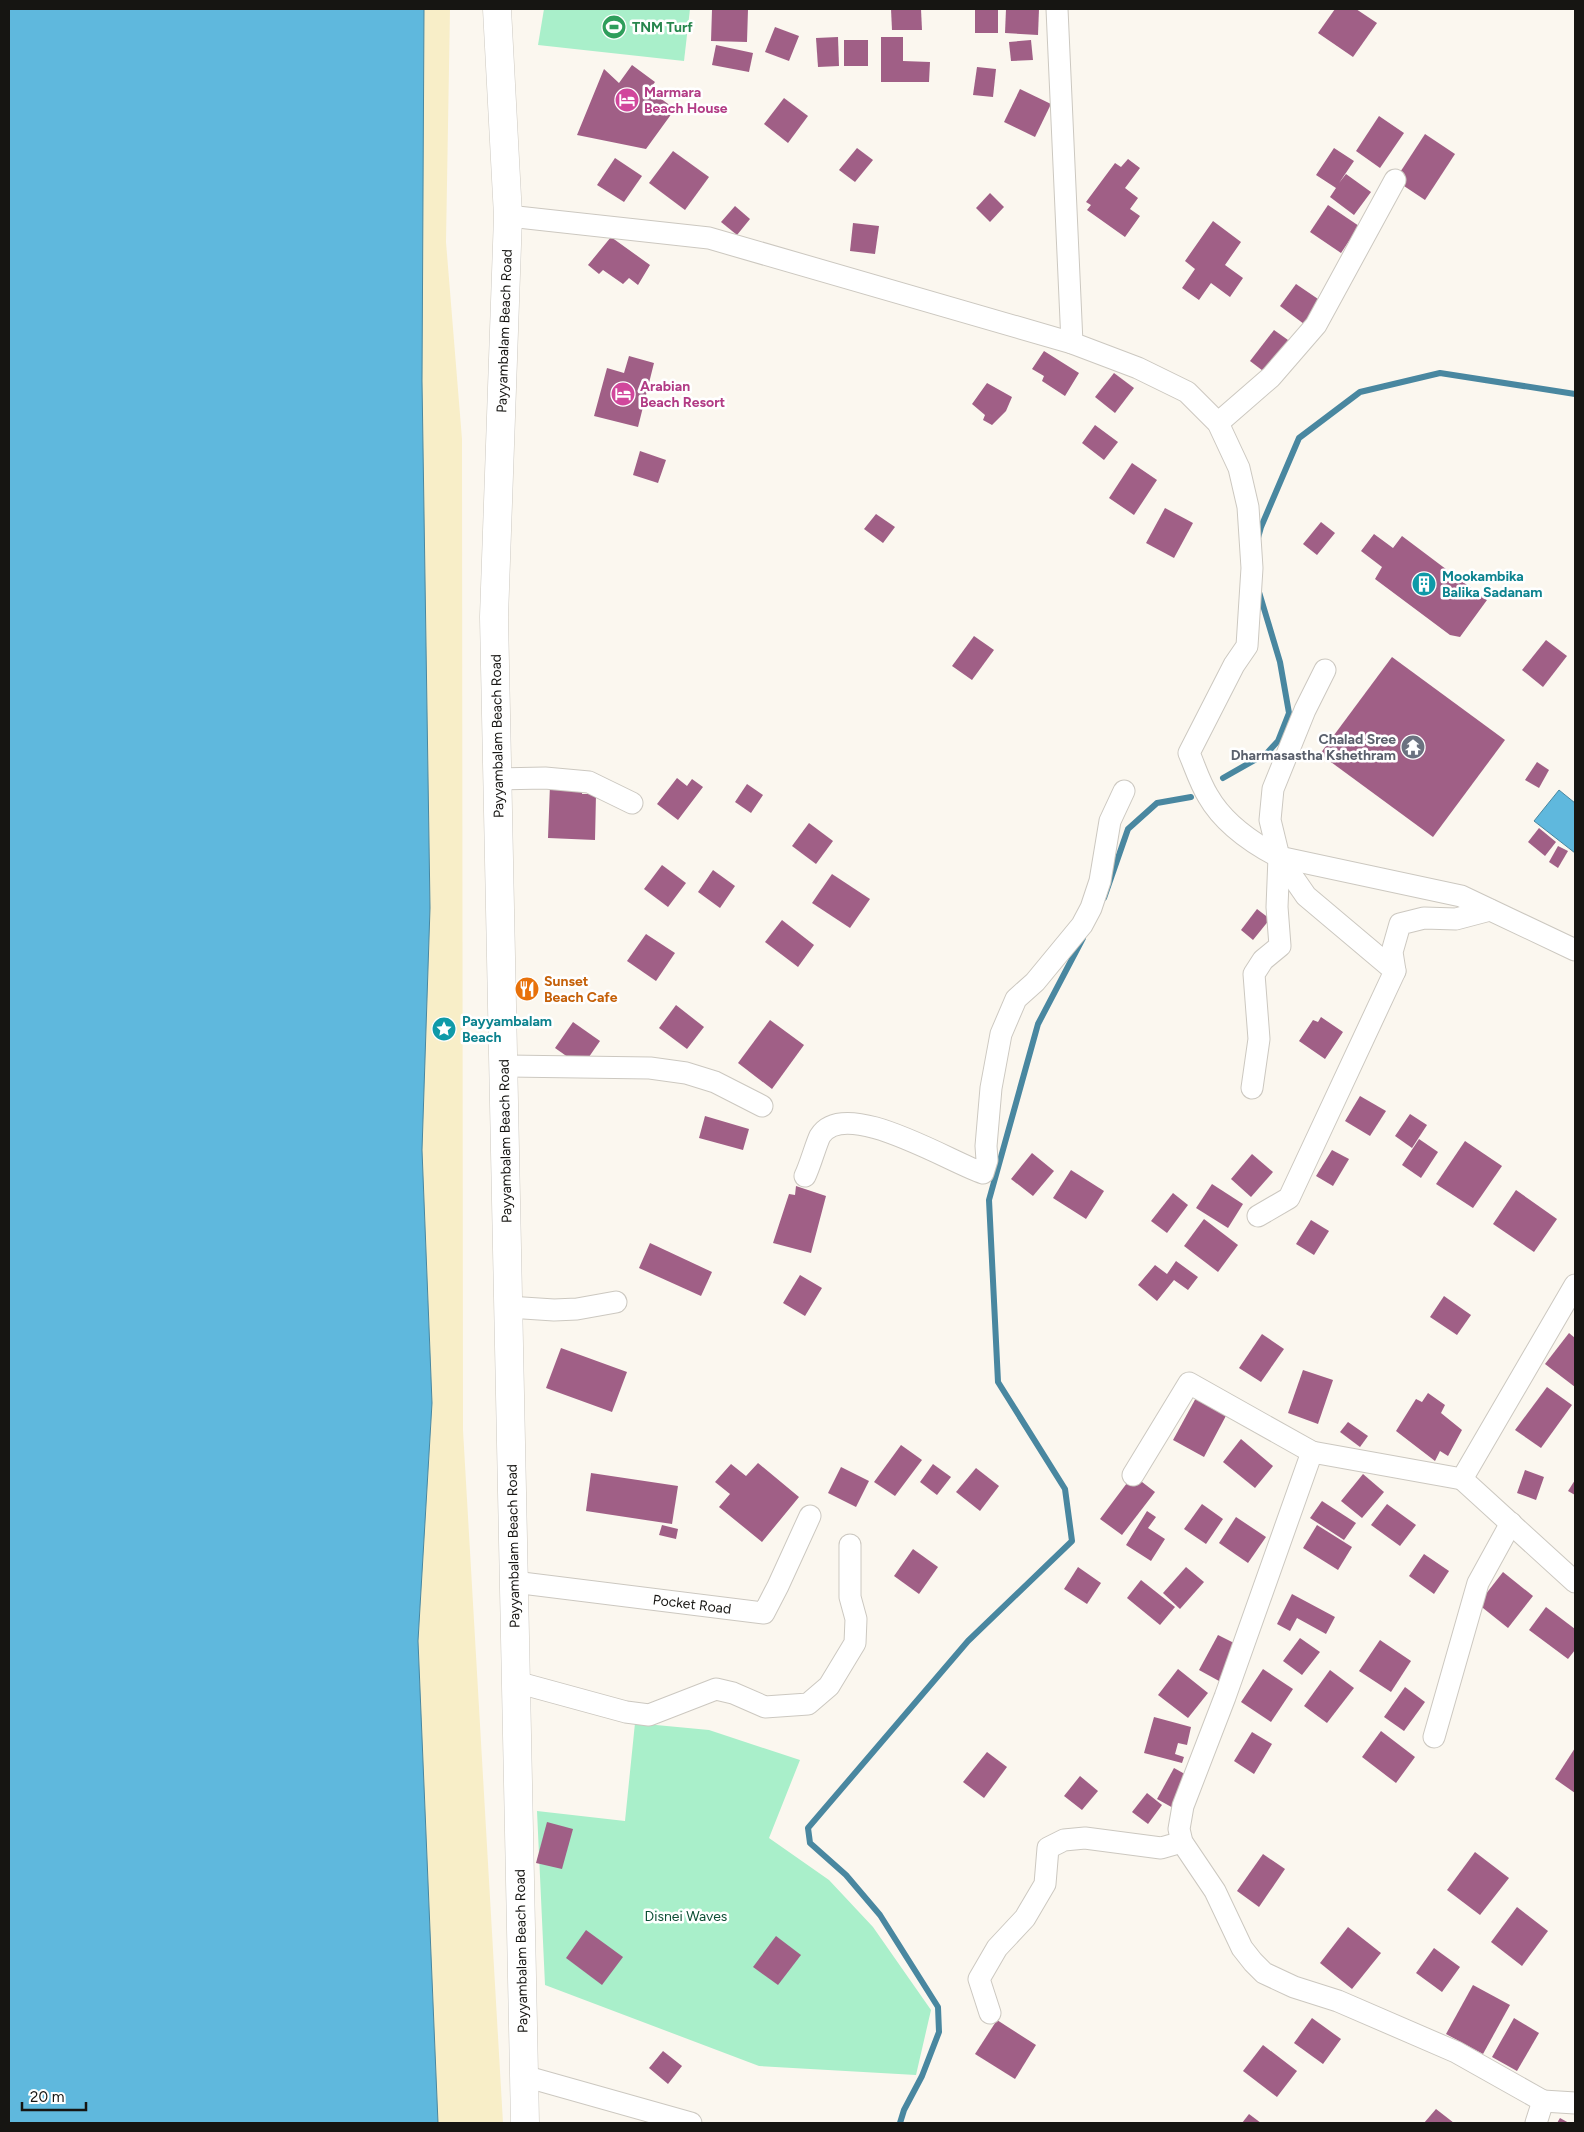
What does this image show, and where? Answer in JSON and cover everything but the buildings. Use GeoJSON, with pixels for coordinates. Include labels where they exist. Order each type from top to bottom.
{"type":"FeatureCollection","features":[{"type":"Feature","properties":{"kind":"main road","name":"Payyambalam Beach Road"},"geometry":{"type":"LineString","coordinates":[[498,9],[508,216],[494,590],[525,2123]]}},
{"type":"Feature","properties":{"kind":"street"},"geometry":{"type":"LineString","coordinates":[[1057,9],[1072,343]]}},
{"type":"Feature","properties":{"kind":"street"},"geometry":{"type":"LineString","coordinates":[[1218,424],[1271,377],[1316,325],[1395,180]]}},
{"type":"Feature","properties":{"kind":"street"},"geometry":{"type":"LineString","coordinates":[[508,216],[709,238],[1072,343],[1138,368],[1187,392],[1218,424],[1239,468],[1248,507],[1252,568],[1246,646],[1234,665],[1189,753],[1208,797],[1225,818],[1253,843],[1279,857],[1461,896],[1575,950]]}},
{"type":"Feature","properties":{"kind":"street"},"geometry":{"type":"LineString","coordinates":[[1252,1088],[1259,1039],[1254,974],[1263,960],[1280,946],[1277,908],[1279,857],[1270,820],[1273,789],[1305,710],[1325,670]]}},
{"type":"Feature","properties":{"kind":"street"},"geometry":{"type":"LineString","coordinates":[[498,779],[545,778],[589,782],[632,802]]}},
{"type":"Feature","properties":{"kind":"street"},"geometry":{"type":"LineString","coordinates":[[805,1176],[821,1136],[834,1125],[857,1124],[886,1131],[921,1144],[947,1159],[983,1173],[987,1160],[986,1146],[991,1088],[1001,1034],[1016,999],[1035,982],[1082,925],[1091,908],[1100,881],[1110,821],[1124,791]]}},
{"type":"Feature","properties":{"kind":"street"},"geometry":{"type":"LineString","coordinates":[[1279,857],[1306,896],[1395,971]]}},
{"type":"Feature","properties":{"kind":"street"},"geometry":{"type":"LineString","coordinates":[[1258,1216],[1289,1198],[1395,971],[1392,952],[1400,924],[1424,918],[1456,919],[1490,910]]}},
{"type":"Feature","properties":{"kind":"street"},"geometry":{"type":"LineString","coordinates":[[504,1066],[650,1068],[677,1072],[715,1082],[762,1106]]}},
{"type":"Feature","properties":{"kind":"street"},"geometry":{"type":"LineString","coordinates":[[1462,1479],[1575,1285]]}},
{"type":"Feature","properties":{"kind":"street"},"geometry":{"type":"LineString","coordinates":[[508,1307],[554,1310],[577,1309],[616,1302]]}},
{"type":"Feature","properties":{"kind":"street"},"geometry":{"type":"LineString","coordinates":[[1133,1476],[1189,1383],[1312,1452],[1462,1479],[1575,1582]]}},
{"type":"Feature","properties":{"kind":"street"},"geometry":{"type":"LineString","coordinates":[[1312,1452],[1225,1697],[1183,1806],[1179,1829],[1182,1842],[1215,1891],[1242,1948],[1264,1972],[1294,1987],[1338,2001],[1456,2052],[1543,2101],[1575,2103]]}},
{"type":"Feature","properties":{"kind":"street","name":"Pocket Road"},"geometry":{"type":"LineString","coordinates":[[514,1582],[764,1613],[810,1516]]}},
{"type":"Feature","properties":{"kind":"street"},"geometry":{"type":"LineString","coordinates":[[1434,1737],[1478,1583],[1511,1523]]}},
{"type":"Feature","properties":{"kind":"street"},"geometry":{"type":"LineString","coordinates":[[516,1682],[626,1712],[649,1715],[716,1688],[765,1706],[808,1704],[829,1686],[854,1643],[856,1619],[850,1596],[850,1545]]}},
{"type":"Feature","properties":{"kind":"street"},"geometry":{"type":"LineString","coordinates":[[990,2013],[979,1979],[997,1948],[1025,1918],[1045,1884],[1048,1848],[1064,1840],[1086,1838],[1161,1848],[1182,1842]]}},
{"type":"Feature","properties":{"kind":"street"},"geometry":{"type":"LineString","coordinates":[[524,2076],[691,2123]]}},
{"type":"Feature","properties":{"kind":"street"},"geometry":{"type":"LineString","coordinates":[[1536,2123],[1543,2101]]}},
{"type":"Feature","properties":{"kind":"green space","name":"TNM Turf"},"geometry":{"type":"Polygon","coordinates":[[[544,9],[690,9],[684,61],[538,45],[544,9]]]}},
{"type":"Feature","properties":{"kind":"green space","name":"Disnei Waves"},"geometry":{"type":"Polygon","coordinates":[[[635,1723],[709,1730],[800,1760],[769,1838],[829,1880],[873,1927],[931,2010],[916,2075],[759,2066],[545,1985],[537,1811],[625,1821],[635,1723]]]}},
{"type":"Feature","properties":{"kind":"sand","name":"Payyambalam Beach"},"geometry":{"type":"Polygon","coordinates":[[[424,9],[450,9],[446,242],[462,439],[463,1430],[503,2123],[438,2123],[418,1641],[432,1403],[422,1150],[430,908],[422,381],[424,9]]]}},
{"type":"Feature","properties":{"kind":"water"},"geometry":{"type":"Polygon","coordinates":[[[9,9],[424,9],[422,381],[430,908],[422,1150],[432,1403],[418,1641],[438,2123],[9,2123],[9,9]]]}},
{"type":"Feature","properties":{"kind":"water"},"geometry":{"type":"Polygon","coordinates":[[[1559,790],[1575,803],[1575,853],[1534,821],[1559,790]]]}},
{"type":"Feature","properties":{"kind":"waterway"},"geometry":{"type":"LineString","coordinates":[[1258,538],[1299,438],[1360,392],[1440,373],[1575,394]]}},
{"type":"Feature","properties":{"kind":"waterway"},"geometry":{"type":"LineString","coordinates":[[1223,778],[1267,753],[1278,741],[1289,713],[1280,662],[1259,592]]}},
{"type":"Feature","properties":{"kind":"waterway"},"geometry":{"type":"LineString","coordinates":[[1104,898],[1128,829],[1157,803],[1191,797]]}},
{"type":"Feature","properties":{"kind":"waterway"},"geometry":{"type":"LineString","coordinates":[[900,2123],[904,2110],[922,2076],[939,2032],[938,2007],[880,1915],[846,1875],[810,1843],[808,1828],[968,1641],[1072,1541],[1065,1489],[998,1382],[989,1200],[1038,1024],[1083,938]]}},
{"type":"Feature","properties":{"kind":"place","name":"TNM Turf"},"geometry":{"type":"Point","coordinates":[614,27]}},
{"type":"Feature","properties":{"kind":"place","name":"Marmara Beach House"},"geometry":{"type":"Point","coordinates":[627,100]}},
{"type":"Feature","properties":{"kind":"place","name":"Arabian Beach Resort"},"geometry":{"type":"Point","coordinates":[623,394]}},
{"type":"Feature","properties":{"kind":"place","name":"Mookambika Balika Sadanam"},"geometry":{"type":"Point","coordinates":[1424,584]}},
{"type":"Feature","properties":{"kind":"place","name":"Chalad Sree Dharmasastha Kshethram"},"geometry":{"type":"Point","coordinates":[1413,747]}},
{"type":"Feature","properties":{"kind":"place","name":"Sunset Beach Cafe"},"geometry":{"type":"Point","coordinates":[527,989]}},
{"type":"Feature","properties":{"kind":"place","name":"Payyambalam Beach"},"geometry":{"type":"Point","coordinates":[444,1029]}}]}
